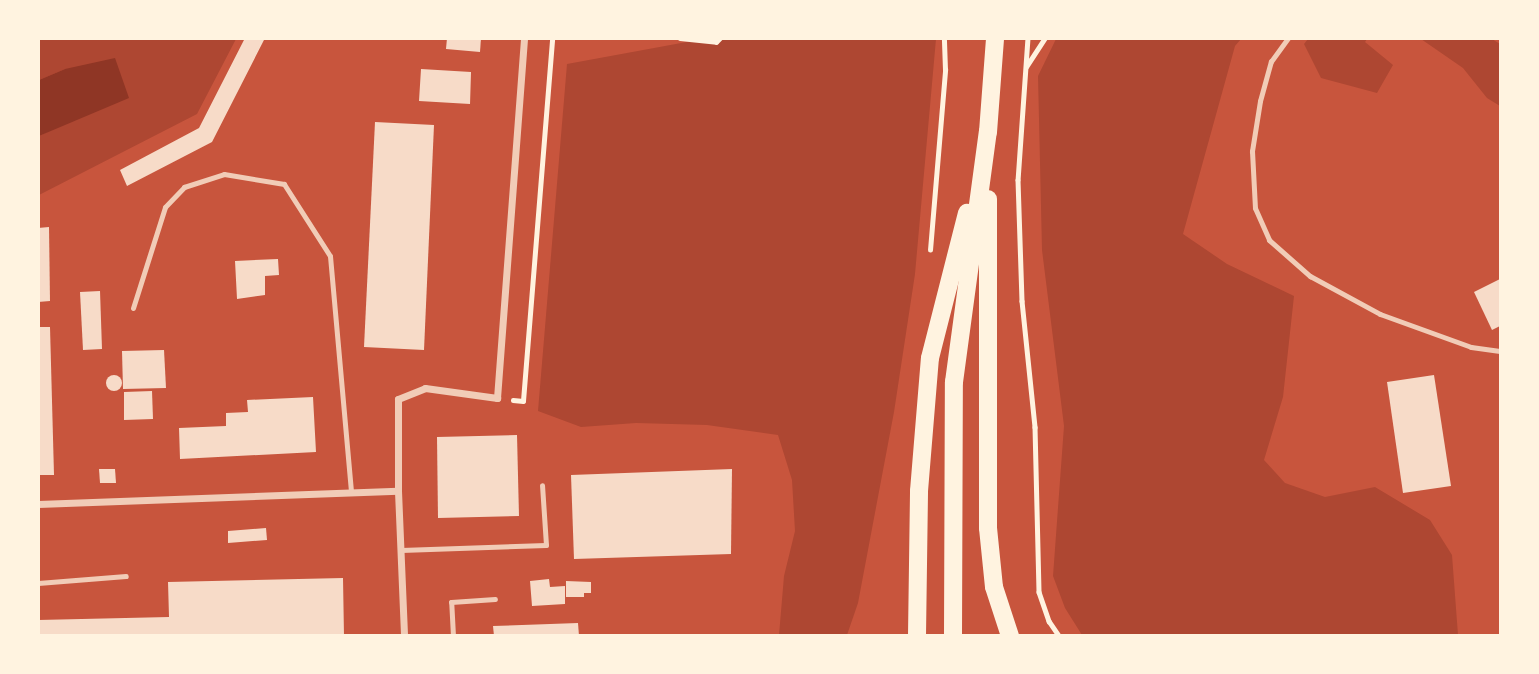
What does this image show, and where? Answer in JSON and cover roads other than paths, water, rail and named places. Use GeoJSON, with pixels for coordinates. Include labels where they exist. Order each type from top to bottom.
{"type":"FeatureCollection","features":[{"type":"Feature","properties":{"kind":"main road"},"geometry":{"type":"LineString","coordinates":[[953,635],[954,383],[988,132],[995,38]]}},
{"type":"Feature","properties":{"kind":"main road"},"geometry":{"type":"LineString","coordinates":[[917,635],[919,491],[930,358],[988,132]]}},
{"type":"Feature","properties":{"kind":"main road"},"geometry":{"type":"LineString","coordinates":[[988,132],[988,528],[994,587],[1010,635]]}},
{"type":"Feature","properties":{"kind":"street"},"geometry":{"type":"LineString","coordinates":[[404,635],[398,491],[398,399],[425,387],[497,398],[524,38]]}},
{"type":"Feature","properties":{"kind":"street"},"geometry":{"type":"LineString","coordinates":[[38,504],[398,491]]}},
{"type":"Feature","properties":{"kind":"lane"},"geometry":{"type":"LineString","coordinates":[[1287,38],[1271,61],[1260,100],[1252,151],[1255,208],[1269,240],[1310,276],[1380,314],[1471,347],[1500,351]]}},
{"type":"Feature","properties":{"kind":"lane"},"geometry":{"type":"LineString","coordinates":[[133,308],[164,207],[184,187],[225,174],[284,184],[330,257],[351,492]]}},
{"type":"Feature","properties":{"kind":"lane"},"geometry":{"type":"LineString","coordinates":[[401,550],[546,545],[542,485]]}},
{"type":"Feature","properties":{"kind":"lane"},"geometry":{"type":"LineString","coordinates":[[38,583],[126,576]]}},
{"type":"Feature","properties":{"kind":"lane"},"geometry":{"type":"LineString","coordinates":[[453,635],[450,602],[495,599]]}}]}
